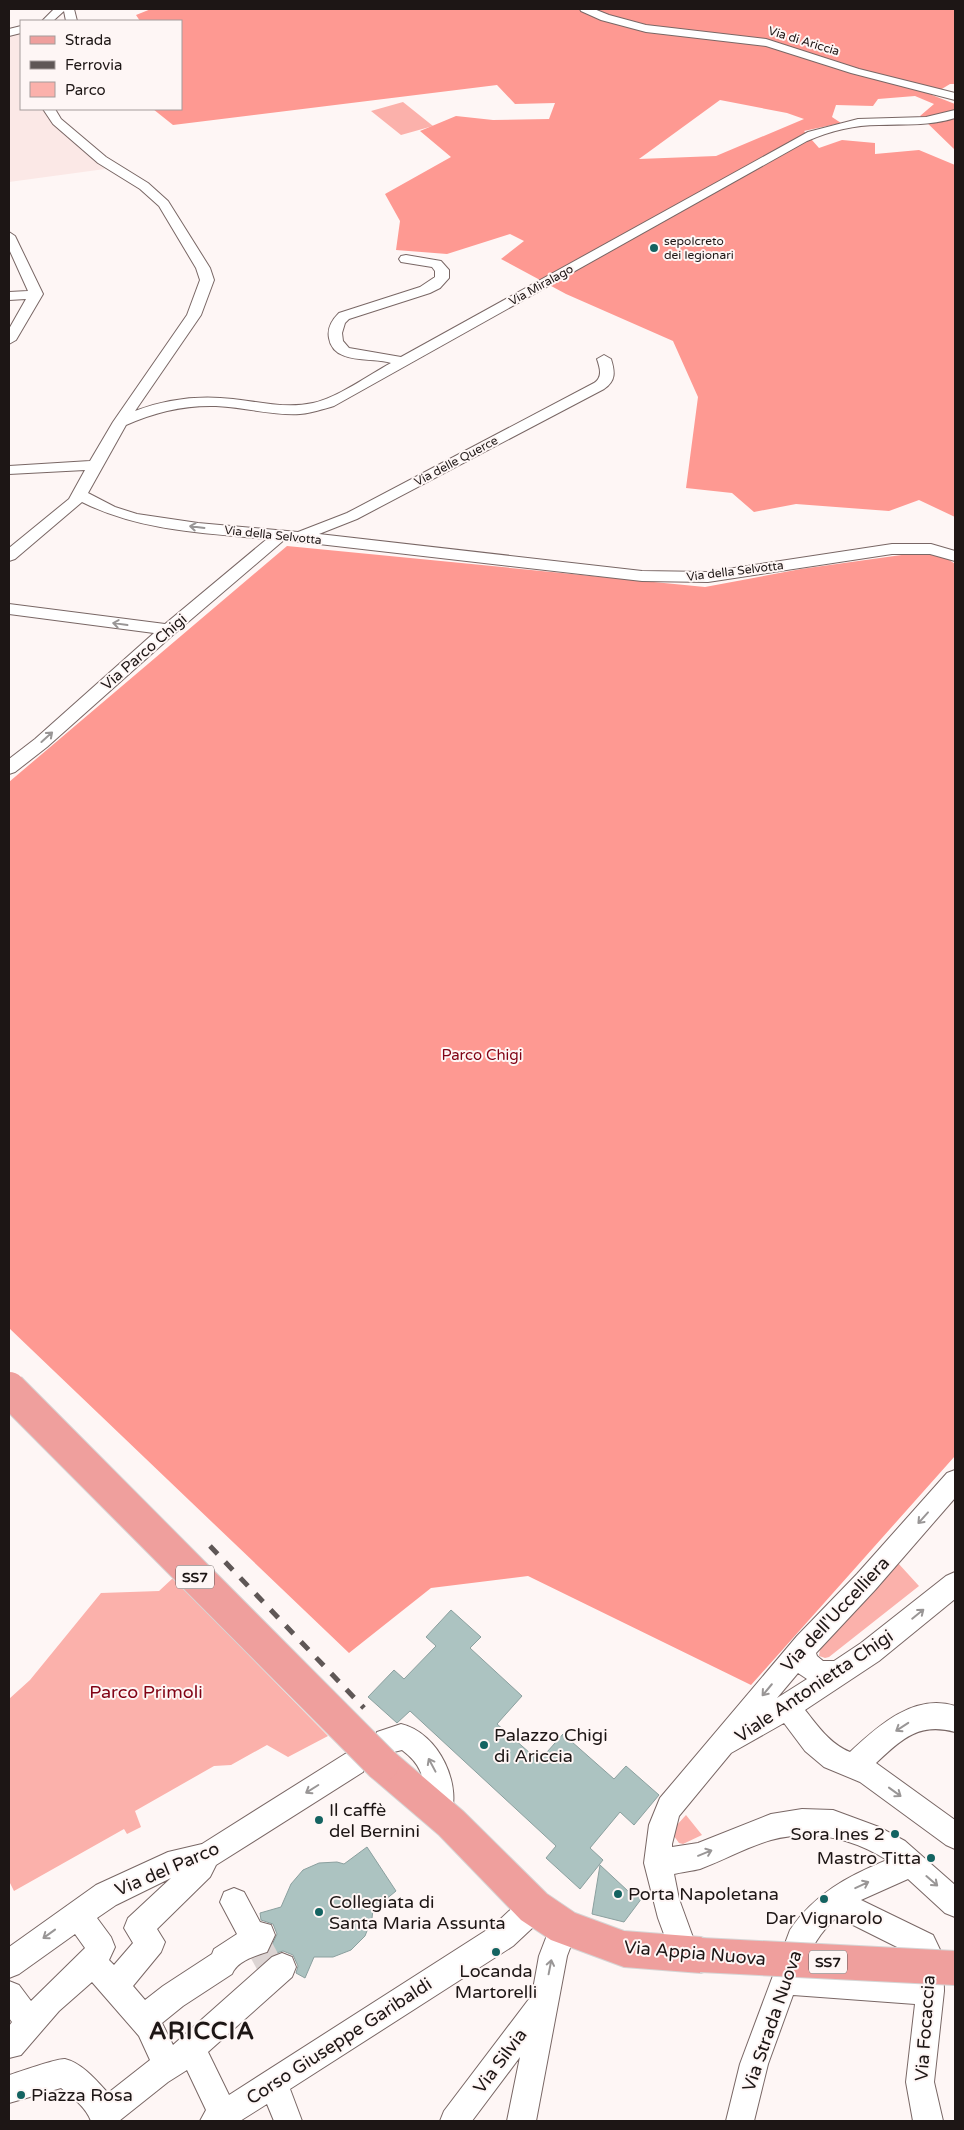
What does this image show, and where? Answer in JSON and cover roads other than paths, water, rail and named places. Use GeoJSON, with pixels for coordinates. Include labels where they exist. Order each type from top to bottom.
{"type":"FeatureCollection","features":[{"type":"Feature","properties":{"kind":"main road","name":"SS7"},"geometry":{"type":"LineString","coordinates":[[9,1390],[374,1756]]}},
{"type":"Feature","properties":{"kind":"main road","name":"Via Appia Nuova"},"geometry":{"type":"LineString","coordinates":[[374,1756],[440,1812],[534,1907],[564,1927],[624,1949],[942,1980]]}},
{"type":"Feature","properties":{"kind":"street"},"geometry":{"type":"LineString","coordinates":[[48,20],[60,9]]}},
{"type":"Feature","properties":{"kind":"street","name":"Via di Ariccia"},"geometry":{"type":"LineString","coordinates":[[585,9],[602,18],[638,27],[752,40],[782,46],[854,71],[955,97]]}},
{"type":"Feature","properties":{"kind":"street"},"geometry":{"type":"LineString","coordinates":[[9,556],[80,495],[95,464],[120,422],[194,315],[204,292],[206,276],[164,204],[144,186],[102,160],[57,121],[50,110]]}},
{"type":"Feature","properties":{"kind":"street","name":"Via Miralago"},"geometry":{"type":"LineString","coordinates":[[120,422],[141,412],[199,402],[229,403],[285,411],[307,409],[337,399],[803,138],[845,124],[879,121],[932,121],[955,114]]}},
{"type":"Feature","properties":{"kind":"street"},"geometry":{"type":"LineString","coordinates":[[9,236],[36,294]]}},
{"type":"Feature","properties":{"kind":"street"},"geometry":{"type":"LineString","coordinates":[[403,362],[384,357],[360,356],[348,352],[338,345],[335,334],[339,322],[344,316],[425,290],[435,285],[442,278],[442,270],[438,265],[406,259]]}},
{"type":"Feature","properties":{"kind":"street"},"geometry":{"type":"LineString","coordinates":[[9,296],[36,294]]}},
{"type":"Feature","properties":{"kind":"street"},"geometry":{"type":"LineString","coordinates":[[9,340],[36,294]]}},
{"type":"Feature","properties":{"kind":"street","name":"Via delle Querce"},"geometry":{"type":"LineString","coordinates":[[280,536],[302,536],[352,516],[599,386],[605,382],[608,375],[604,359]]}},
{"type":"Feature","properties":{"kind":"street"},"geometry":{"type":"LineString","coordinates":[[9,470],[95,464]]}},
{"type":"Feature","properties":{"kind":"street","name":"Via della Selvotta"},"geometry":{"type":"LineString","coordinates":[[80,495],[110,510],[134,518],[198,528],[674,578],[734,574],[892,548],[931,549],[955,556]]}},
{"type":"Feature","properties":{"kind":"street","name":"Via Parco Chigi"},"geometry":{"type":"LineString","coordinates":[[9,766],[40,743],[168,630],[280,536]]}},
{"type":"Feature","properties":{"kind":"street"},"geometry":{"type":"LineString","coordinates":[[9,609],[168,630]]}},
{"type":"Feature","properties":{"kind":"street","name":"Via dell'Uccelliera"},"geometry":{"type":"LineString","coordinates":[[693,1955],[670,1912],[657,1863],[658,1835],[661,1821],[668,1807],[806,1645],[866,1582],[955,1481]]}},
{"type":"Feature","properties":{"kind":"street","name":"Viale Antonietta Chigi"},"geometry":{"type":"LineString","coordinates":[[718,1748],[787,1707],[870,1652],[955,1584]]}},
{"type":"Feature","properties":{"kind":"street"},"geometry":{"type":"LineString","coordinates":[[806,1645],[803,1651],[806,1664],[820,1673],[838,1674]]}},
{"type":"Feature","properties":{"kind":"street"},"geometry":{"type":"LineString","coordinates":[[787,1707],[814,1742],[833,1758],[869,1773],[955,1836]]}},
{"type":"Feature","properties":{"kind":"street"},"geometry":{"type":"LineString","coordinates":[[854,1766],[905,1724],[934,1713],[951,1716]]}},
{"type":"Feature","properties":{"kind":"street","name":"Via del Parco"},"geometry":{"type":"LineString","coordinates":[[9,1964],[106,1895],[168,1865],[207,1856],[374,1756]]}},
{"type":"Feature","properties":{"kind":"street"},"geometry":{"type":"LineString","coordinates":[[657,1863],[698,1856],[771,1827],[802,1822],[833,1823],[870,1836],[896,1850],[955,1905]]}},
{"type":"Feature","properties":{"kind":"street"},"geometry":{"type":"LineString","coordinates":[[115,1986],[151,1942],[138,1928],[201,1868],[207,1856]]}},
{"type":"Feature","properties":{"kind":"street","name":"Via Strada Nuova"},"geometry":{"type":"LineString","coordinates":[[740,2121],[754,2064],[784,1981],[808,1924],[846,1892],[912,1864]]}},
{"type":"Feature","properties":{"kind":"street"},"geometry":{"type":"LineString","coordinates":[[143,2020],[173,1996],[222,1964],[224,1959],[257,1939],[234,1902]]}},
{"type":"Feature","properties":{"kind":"street","name":"Via Focaccia"},"geometry":{"type":"LineString","coordinates":[[834,1902],[923,1945],[942,1980],[920,2082],[928,2121]]}},
{"type":"Feature","properties":{"kind":"street","name":"Corso Giuseppe Garibaldi"},"geometry":{"type":"LineString","coordinates":[[218,2118],[503,1936],[534,1907]]}},
{"type":"Feature","properties":{"kind":"street"},"geometry":{"type":"LineString","coordinates":[[77,1914],[101,1947],[92,1962],[55,1995],[30,2023],[19,2070],[64,2073],[82,2086],[100,2106],[104,2118],[192,2048],[276,1969]]}},
{"type":"Feature","properties":{"kind":"street"},"geometry":{"type":"LineString","coordinates":[[522,2121],[553,1956],[564,1927]]}},
{"type":"Feature","properties":{"kind":"street"},"geometry":{"type":"LineString","coordinates":[[92,1962],[149,2026],[168,2066]]}},
{"type":"Feature","properties":{"kind":"street"},"geometry":{"type":"LineString","coordinates":[[784,1981],[942,1980]]}},
{"type":"Feature","properties":{"kind":"street"},"geometry":{"type":"LineString","coordinates":[[9,1994],[30,2023]]}},
{"type":"Feature","properties":{"kind":"street","name":"Via Silvia"},"geometry":{"type":"LineString","coordinates":[[454,2121],[544,1999]]}},
{"type":"Feature","properties":{"kind":"street"},"geometry":{"type":"LineString","coordinates":[[192,2048],[218,2118]]}},
{"type":"Feature","properties":{"kind":"street"},"geometry":{"type":"LineString","coordinates":[[273,2083],[288,2121]]}},
{"type":"Feature","properties":{"kind":"tunnel"},"geometry":{"type":"LineString","coordinates":[[257,1942],[271,1968]]}},
{"type":"Feature","properties":{"kind":"railway"},"geometry":{"type":"LineString","coordinates":[[210,1546],[364,1708]]}},
{"type":"Feature","properties":{"kind":"place","name":"sepolcreto dei legionari"},"geometry":{"type":"Point","coordinates":[654,248]}},
{"type":"Feature","properties":{"kind":"place","name":"Palazzo Chigi di Ariccia"},"geometry":{"type":"Point","coordinates":[484,1745]}},
{"type":"Feature","properties":{"kind":"place","name":"Il caffè del Bernini"},"geometry":{"type":"Point","coordinates":[319,1820]}},
{"type":"Feature","properties":{"kind":"place","name":"Sora Ines 2"},"geometry":{"type":"Point","coordinates":[895,1834]}},
{"type":"Feature","properties":{"kind":"place","name":"Mastro Titta"},"geometry":{"type":"Point","coordinates":[931,1858]}},
{"type":"Feature","properties":{"kind":"place","name":"Porta Napoletana"},"geometry":{"type":"Point","coordinates":[618,1894]}},
{"type":"Feature","properties":{"kind":"place","name":"Dar Vignarolo"},"geometry":{"type":"Point","coordinates":[824,1899]}},
{"type":"Feature","properties":{"kind":"place","name":"Collegiata di Santa Maria Assunta"},"geometry":{"type":"Point","coordinates":[319,1912]}},
{"type":"Feature","properties":{"kind":"place","name":"Locanda Martorelli"},"geometry":{"type":"Point","coordinates":[496,1952]}},
{"type":"Feature","properties":{"kind":"place","name":"Piazza Rosa"},"geometry":{"type":"Point","coordinates":[21,2095]}},
{"type":"Feature","properties":{"kind":"district","name":"ARICCIA"},"geometry":{"type":"Point","coordinates":[202,2031]}},
{"type":"Feature","properties":{"kind":"park label","name":"Parco Chigi"},"geometry":{"type":"Point","coordinates":[482,1055]}},
{"type":"Feature","properties":{"kind":"park label","name":"Parco Primoli"},"geometry":{"type":"Point","coordinates":[146,1692]}}]}
